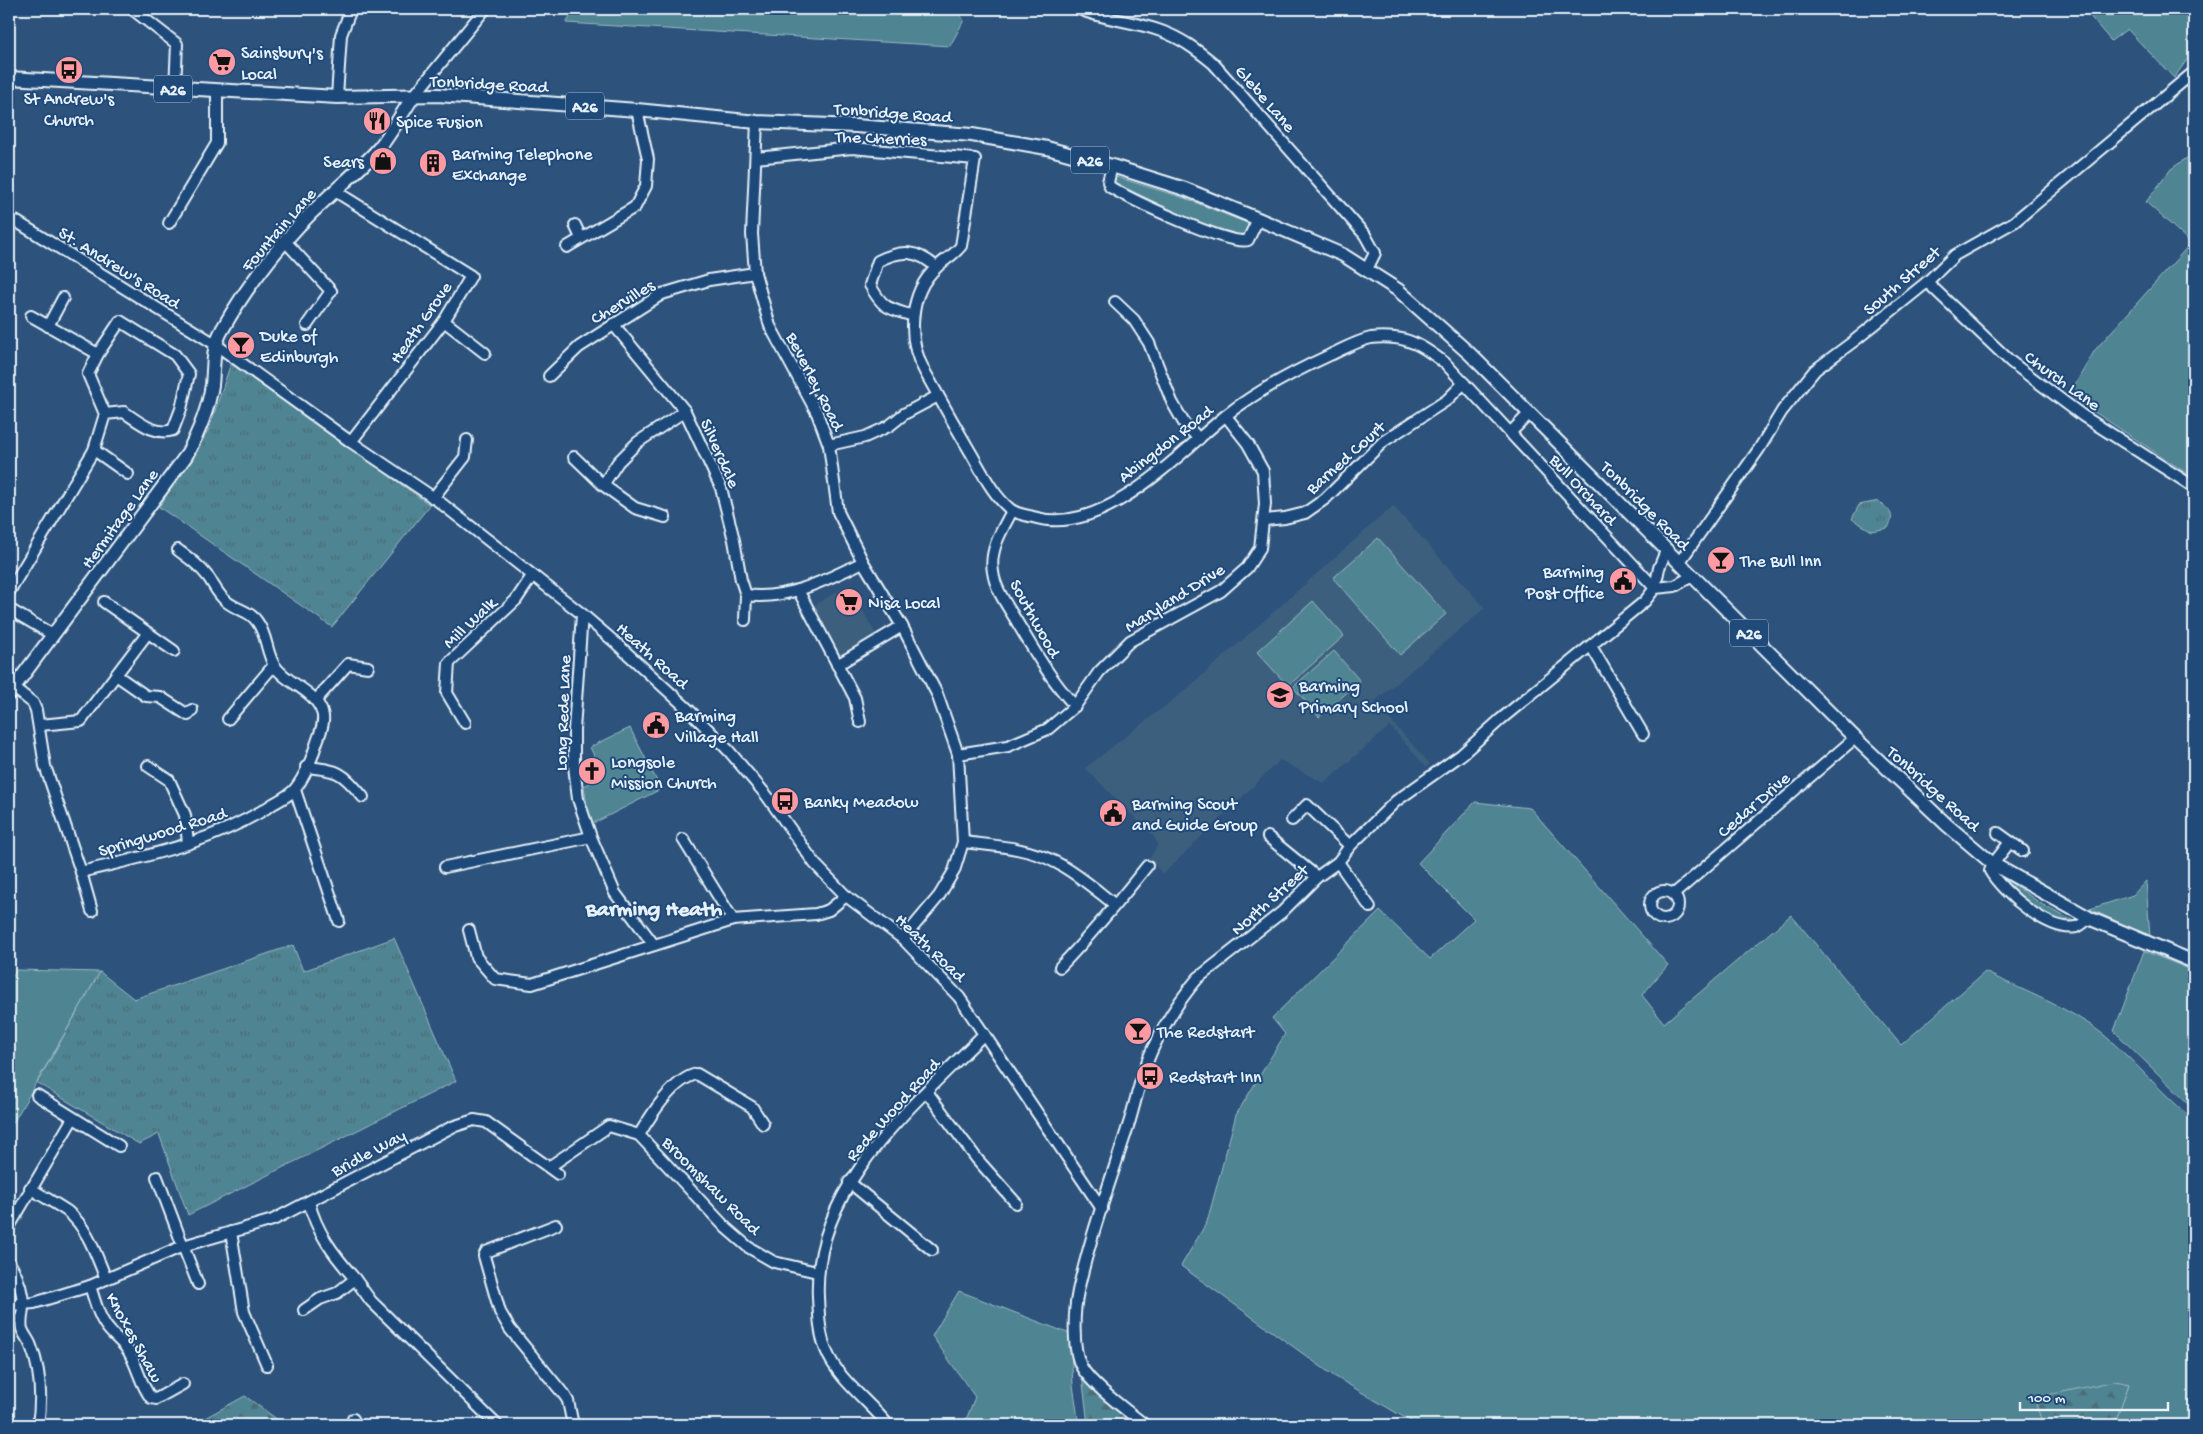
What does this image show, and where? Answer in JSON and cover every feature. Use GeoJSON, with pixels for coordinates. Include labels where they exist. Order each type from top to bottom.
{"type":"FeatureCollection","features":[{"type":"Feature","properties":{"kind":"main road","name":"Tonbridge Road"},"geometry":{"type":"LineString","coordinates":[[9,78],[337,97],[413,97],[438,95],[638,110],[757,122],[855,126],[972,135],[1047,148],[1185,189],[1343,256],[1367,269],[1398,290],[1470,354],[1855,738],[1947,825],[1993,864],[2088,918],[2194,962]]}},
{"type":"Feature","properties":{"kind":"main road","name":"Fountain Lane"},"geometry":{"type":"LineString","coordinates":[[215,344],[249,289],[285,241],[380,147],[413,97]]}},
{"type":"Feature","properties":{"kind":"main road","name":"Hermitage Lane"},"geometry":{"type":"LineString","coordinates":[[11,691],[186,456],[201,427],[207,406],[212,385],[215,344]]}},
{"type":"Feature","properties":{"kind":"street"},"geometry":{"type":"LineString","coordinates":[[132,9],[177,44],[175,89]]}},
{"type":"Feature","properties":{"kind":"street"},"geometry":{"type":"LineString","coordinates":[[337,97],[340,35],[350,9]]}},
{"type":"Feature","properties":{"kind":"street"},"geometry":{"type":"LineString","coordinates":[[413,97],[485,9]]}},
{"type":"Feature","properties":{"kind":"street","name":"Glebe Lane"},"geometry":{"type":"LineString","coordinates":[[1079,9],[1090,14],[1160,30],[1188,43],[1213,63],[1365,235],[1375,253],[1367,269]]}},
{"type":"Feature","properties":{"kind":"street","name":"South Street"},"geometry":{"type":"LineString","coordinates":[[1679,563],[1759,449],[1782,411],[1815,370],[1927,282],[1955,254],[2014,222],[2194,72]]}},
{"type":"Feature","properties":{"kind":"street"},"geometry":{"type":"LineString","coordinates":[[169,223],[217,143],[217,90]]}},
{"type":"Feature","properties":{"kind":"street"},"geometry":{"type":"LineString","coordinates":[[567,247],[635,207],[646,186],[648,159],[638,110]]}},
{"type":"Feature","properties":{"kind":"street","name":"Beverley Road"},"geometry":{"type":"LineString","coordinates":[[757,122],[752,234],[755,273],[770,326],[817,413],[829,444],[834,494],[838,512],[863,562],[902,626],[937,694],[958,754],[963,842],[954,871],[939,896],[903,939]]}},
{"type":"Feature","properties":{"kind":"street","name":"The Cherries"},"geometry":{"type":"LineString","coordinates":[[756,158],[852,148],[975,159],[960,246],[953,257],[936,267]]}},
{"type":"Feature","properties":{"kind":"street"},"geometry":{"type":"LineString","coordinates":[[1112,166],[1108,182],[1110,187],[1180,220],[1235,241],[1248,240],[1258,219]]}},
{"type":"Feature","properties":{"kind":"street","name":"Heath Grove"},"geometry":{"type":"LineString","coordinates":[[335,191],[471,276],[444,321],[351,442]]}},
{"type":"Feature","properties":{"kind":"street","name":"St. Andrew's Road"},"geometry":{"type":"LineString","coordinates":[[9,217],[215,344]]}},
{"type":"Feature","properties":{"kind":"street"},"geometry":{"type":"LineString","coordinates":[[575,225],[581,238]]}},
{"type":"Feature","properties":{"kind":"street"},"geometry":{"type":"LineString","coordinates":[[285,241],[331,291],[307,325]]}},
{"type":"Feature","properties":{"kind":"street"},"geometry":{"type":"LineString","coordinates":[[913,316],[884,306],[876,297],[870,285],[878,261],[891,254],[905,252],[925,258],[936,267],[924,283],[917,299],[913,316],[914,339],[919,363],[981,471],[999,499],[1012,511]]}},
{"type":"Feature","properties":{"kind":"street","name":"Chervilles"},"geometry":{"type":"LineString","coordinates":[[549,376],[579,346],[662,294],[708,280],[755,273]]}},
{"type":"Feature","properties":{"kind":"street","name":"Church Lane"},"geometry":{"type":"LineString","coordinates":[[1927,282],[2011,362],[2083,416],[2194,487]]}},
{"type":"Feature","properties":{"kind":"street"},"geometry":{"type":"LineString","coordinates":[[48,326],[63,298]]}},
{"type":"Feature","properties":{"kind":"street"},"geometry":{"type":"LineString","coordinates":[[1115,302],[1134,320],[1150,343],[1172,402],[1184,423],[1199,439]]}},
{"type":"Feature","properties":{"kind":"street"},"geometry":{"type":"LineString","coordinates":[[31,316],[98,354]]}},
{"type":"Feature","properties":{"kind":"street"},"geometry":{"type":"LineString","coordinates":[[9,592],[94,450],[105,414],[88,374],[98,354],[120,321],[175,355],[189,374],[181,409],[173,430],[166,433],[158,432],[142,425],[124,412],[105,414]]}},
{"type":"Feature","properties":{"kind":"street"},"geometry":{"type":"LineString","coordinates":[[444,321],[485,353]]}},
{"type":"Feature","properties":{"kind":"street","name":"Silverdale"},"geometry":{"type":"LineString","coordinates":[[613,324],[685,411],[721,488],[734,540],[741,580],[746,594],[745,620]]}},
{"type":"Feature","properties":{"kind":"street","name":"Abingdon Road"},"geometry":{"type":"LineString","coordinates":[[1012,511],[1046,521],[1073,520],[1095,512],[1126,495],[1226,416],[1276,382],[1298,370],[1372,338],[1397,338],[1420,345],[1445,364],[1510,434]]}},
{"type":"Feature","properties":{"kind":"street","name":"Heath Road"},"geometry":{"type":"LineString","coordinates":[[215,344],[351,442],[433,498],[582,614],[676,699],[729,751],[767,796],[815,864],[846,896],[903,939],[959,997],[1102,1209]]}},
{"type":"Feature","properties":{"kind":"street","name":"Barned Court"},"geometry":{"type":"LineString","coordinates":[[1264,520],[1306,513],[1325,500],[1384,442],[1447,400],[1464,384]]}},
{"type":"Feature","properties":{"kind":"street"},"geometry":{"type":"LineString","coordinates":[[829,444],[866,437],[890,426],[904,414],[938,396]]}},
{"type":"Feature","properties":{"kind":"street"},"geometry":{"type":"LineString","coordinates":[[603,485],[618,462],[638,442],[685,411]]}},
{"type":"Feature","properties":{"kind":"street"},"geometry":{"type":"LineString","coordinates":[[1510,434],[1530,413]]}},
{"type":"Feature","properties":{"kind":"street","name":"Maryland Drive"},"geometry":{"type":"LineString","coordinates":[[958,754],[1008,746],[1048,729],[1075,706],[1099,672],[1130,641],[1221,591],[1247,568],[1260,548],[1264,520],[1263,471],[1248,444],[1226,416]]}},
{"type":"Feature","properties":{"kind":"street","name":"Bull Orchard"},"geometry":{"type":"LineString","coordinates":[[1510,434],[1655,588]]}},
{"type":"Feature","properties":{"kind":"street"},"geometry":{"type":"LineString","coordinates":[[433,498],[465,457],[467,440]]}},
{"type":"Feature","properties":{"kind":"street"},"geometry":{"type":"LineString","coordinates":[[94,450],[128,474]]}},
{"type":"Feature","properties":{"kind":"street"},"geometry":{"type":"LineString","coordinates":[[574,457],[603,485],[635,508],[665,517]]}},
{"type":"Feature","properties":{"kind":"street","name":"Southwood"},"geometry":{"type":"LineString","coordinates":[[1012,511],[994,549],[992,572],[1002,596],[1036,656],[1056,685],[1075,706]]}},
{"type":"Feature","properties":{"kind":"street"},"geometry":{"type":"LineString","coordinates":[[178,550],[195,561],[219,595],[228,604],[248,613],[256,620],[265,634],[274,665],[316,700],[323,713],[322,725],[314,752],[295,790],[339,921]]}},
{"type":"Feature","properties":{"kind":"street","name":"North Street"},"geometry":{"type":"LineString","coordinates":[[1145,1425],[1103,1390],[1081,1366],[1076,1344],[1075,1316],[1078,1292],[1141,1077],[1156,1042],[1177,1006],[1198,978],[1282,912],[1317,877],[1338,862],[1350,846],[1396,801],[1461,755],[1500,720],[1645,601],[1655,588],[1659,568],[1666,551]]}},
{"type":"Feature","properties":{"kind":"street"},"geometry":{"type":"LineString","coordinates":[[746,594],[757,596],[798,590],[827,580],[863,562]]}},
{"type":"Feature","properties":{"kind":"street","name":"Mill Walk"},"geometry":{"type":"LineString","coordinates":[[465,723],[447,693],[449,663],[516,600],[532,576]]}},
{"type":"Feature","properties":{"kind":"street"},"geometry":{"type":"LineString","coordinates":[[1655,588],[1675,586],[1692,576]]}},
{"type":"Feature","properties":{"kind":"street"},"geometry":{"type":"LineString","coordinates":[[798,590],[855,698],[860,722]]}},
{"type":"Feature","properties":{"kind":"street"},"geometry":{"type":"LineString","coordinates":[[104,602],[174,652]]}},
{"type":"Feature","properties":{"kind":"street"},"geometry":{"type":"LineString","coordinates":[[9,609],[53,635]]}},
{"type":"Feature","properties":{"kind":"street","name":"Long Rede Lane"},"geometry":{"type":"LineString","coordinates":[[582,614],[574,730],[574,766],[578,799],[591,837],[615,893],[654,945]]}},
{"type":"Feature","properties":{"kind":"street"},"geometry":{"type":"LineString","coordinates":[[837,665],[902,626]]}},
{"type":"Feature","properties":{"kind":"street"},"geometry":{"type":"LineString","coordinates":[[40,725],[81,721],[147,634]]}},
{"type":"Feature","properties":{"kind":"street"},"geometry":{"type":"LineString","coordinates":[[1591,646],[1643,734]]}},
{"type":"Feature","properties":{"kind":"street"},"geometry":{"type":"LineString","coordinates":[[316,700],[348,664],[368,666]]}},
{"type":"Feature","properties":{"kind":"street"},"geometry":{"type":"LineString","coordinates":[[228,719],[274,665]]}},
{"type":"Feature","properties":{"kind":"street"},"geometry":{"type":"LineString","coordinates":[[116,675],[146,696],[160,697],[188,716],[192,710]]}},
{"type":"Feature","properties":{"kind":"street"},"geometry":{"type":"LineString","coordinates":[[11,691],[33,703],[40,725],[45,766],[81,872],[92,911]]}},
{"type":"Feature","properties":{"kind":"street","name":"Cedar Drive"},"geometry":{"type":"LineString","coordinates":[[1673,895],[1855,738]]}},
{"type":"Feature","properties":{"kind":"street"},"geometry":{"type":"LineString","coordinates":[[148,766],[169,780],[185,815],[188,843]]}},
{"type":"Feature","properties":{"kind":"street"},"geometry":{"type":"LineString","coordinates":[[306,767],[328,769],[343,775],[363,797]]}},
{"type":"Feature","properties":{"kind":"street","name":"Springwood Road"},"geometry":{"type":"LineString","coordinates":[[81,872],[147,856],[235,826],[295,790]]}},
{"type":"Feature","properties":{"kind":"street"},"geometry":{"type":"LineString","coordinates":[[1292,820],[1308,805],[1350,846]]}},
{"type":"Feature","properties":{"kind":"street"},"geometry":{"type":"LineString","coordinates":[[1998,833],[2023,851]]}},
{"type":"Feature","properties":{"kind":"street"},"geometry":{"type":"LineString","coordinates":[[445,867],[591,837]]}},
{"type":"Feature","properties":{"kind":"street"},"geometry":{"type":"LineString","coordinates":[[1268,837],[1317,877]]}},
{"type":"Feature","properties":{"kind":"street"},"geometry":{"type":"LineString","coordinates":[[683,839],[732,920]]}},
{"type":"Feature","properties":{"kind":"street"},"geometry":{"type":"LineString","coordinates":[[963,842],[1010,848],[1032,853],[1057,863],[1114,904]]}},
{"type":"Feature","properties":{"kind":"street"},"geometry":{"type":"LineString","coordinates":[[2010,842],[1993,864],[1990,871],[2014,900],[2037,915],[2073,928],[2079,926],[2088,918]]}},
{"type":"Feature","properties":{"kind":"street"},"geometry":{"type":"LineString","coordinates":[[1338,862],[1370,907]]}},
{"type":"Feature","properties":{"kind":"street"},"geometry":{"type":"LineString","coordinates":[[1060,967],[1098,928],[1114,904],[1149,863]]}},
{"type":"Feature","properties":{"kind":"street"},"geometry":{"type":"LineString","coordinates":[[469,930],[476,957],[495,979],[532,984],[732,920],[816,914],[829,910],[846,896]]}},
{"type":"Feature","properties":{"kind":"street","name":"Rede Wood Road"},"geometry":{"type":"LineString","coordinates":[[888,1425],[840,1374],[826,1350],[819,1323],[817,1272],[828,1225],[837,1203],[849,1182],[888,1132],[984,1034]]}},
{"type":"Feature","properties":{"kind":"street"},"geometry":{"type":"LineString","coordinates":[[639,1135],[658,1106],[688,1076],[697,1074],[752,1107],[763,1124]]}},
{"type":"Feature","properties":{"kind":"street"},"geometry":{"type":"LineString","coordinates":[[927,1092],[977,1159],[1016,1203]]}},
{"type":"Feature","properties":{"kind":"street"},"geometry":{"type":"LineString","coordinates":[[37,1095],[119,1146]]}},
{"type":"Feature","properties":{"kind":"street"},"geometry":{"type":"LineString","coordinates":[[9,1227],[30,1188],[73,1118]]}},
{"type":"Feature","properties":{"kind":"street","name":"Bridle Way"},"geometry":{"type":"LineString","coordinates":[[9,1305],[34,1303],[90,1286],[180,1247],[273,1220],[452,1127],[474,1120],[486,1122],[558,1174]]}},
{"type":"Feature","properties":{"kind":"street","name":"Broomshaw Road"},"geometry":{"type":"LineString","coordinates":[[549,1167],[608,1126],[639,1135],[726,1228],[748,1247],[774,1262],[817,1272]]}},
{"type":"Feature","properties":{"kind":"street"},"geometry":{"type":"LineString","coordinates":[[157,1177],[180,1247],[198,1284]]}},
{"type":"Feature","properties":{"kind":"street"},"geometry":{"type":"LineString","coordinates":[[849,1182],[932,1250]]}},
{"type":"Feature","properties":{"kind":"street"},"geometry":{"type":"LineString","coordinates":[[30,1188],[67,1211],[78,1222],[87,1234],[106,1279]]}},
{"type":"Feature","properties":{"kind":"street"},"geometry":{"type":"LineString","coordinates":[[309,1202],[313,1218],[333,1254],[371,1301],[492,1423]]}},
{"type":"Feature","properties":{"kind":"street"},"geometry":{"type":"LineString","coordinates":[[556,1225],[486,1252],[484,1256],[500,1312],[523,1347],[568,1401],[573,1425]]}},
{"type":"Feature","properties":{"kind":"street"},"geometry":{"type":"LineString","coordinates":[[232,1232],[244,1312],[267,1365]]}},
{"type":"Feature","properties":{"kind":"street"},"geometry":{"type":"LineString","coordinates":[[9,1262],[16,1274],[23,1303],[21,1328],[30,1343],[38,1369],[40,1393],[38,1425]]}},
{"type":"Feature","properties":{"kind":"street"},"geometry":{"type":"LineString","coordinates":[[304,1310],[320,1300],[337,1293],[355,1279]]}},
{"type":"Feature","properties":{"kind":"street","name":"Knoxes Shaw"},"geometry":{"type":"LineString","coordinates":[[90,1286],[97,1308],[109,1331],[123,1344],[130,1354],[138,1376],[151,1398],[156,1399],[183,1384]]}},
{"type":"Feature","properties":{"kind":"shaded area","name":"Barming Primary School"},"geometry":{"type":"Polygon","coordinates":[[[1393,506],[1485,608],[1374,702],[1430,764],[1426,767],[1390,726],[1324,783],[1280,760],[1163,874],[1149,859],[1158,844],[1154,837],[1085,768],[1187,689],[1393,506]]]}},
{"type":"Feature","properties":{"kind":"shaded area"},"geometry":{"type":"Polygon","coordinates":[[[848,585],[876,634],[839,655],[811,607],[848,585]]]}},
{"type":"Feature","properties":{"kind":"green space"},"geometry":{"type":"Polygon","coordinates":[[[576,9],[954,9],[964,20],[950,46],[566,23],[576,9]]]}},
{"type":"Feature","properties":{"kind":"green space"},"geometry":{"type":"Polygon","coordinates":[[[2084,9],[2189,9],[2194,15],[2194,50],[2174,78],[2127,29],[2111,41],[2084,9]]]}},
{"type":"Feature","properties":{"kind":"green space"},"geometry":{"type":"Polygon","coordinates":[[[2194,153],[2194,478],[2069,395],[2095,350],[2191,243],[2146,202],[2171,169],[2194,153]]]}},
{"type":"Feature","properties":{"kind":"green space"},"geometry":{"type":"Polygon","coordinates":[[[1116,177],[1184,198],[1247,223],[1249,227],[1247,234],[1239,238],[1190,220],[1116,186],[1112,182],[1116,177]]]}},
{"type":"Feature","properties":{"kind":"green space"},"geometry":{"type":"Polygon","coordinates":[[[231,363],[430,505],[332,627],[159,507],[209,429],[231,363]]]}},
{"type":"Feature","properties":{"kind":"green space"},"geometry":{"type":"Polygon","coordinates":[[[1879,501],[1891,516],[1888,528],[1872,531],[1852,519],[1859,505],[1879,501]]]}},
{"type":"Feature","properties":{"kind":"green space"},"geometry":{"type":"Polygon","coordinates":[[[1378,538],[1446,614],[1400,655],[1333,578],[1378,538]]]}},
{"type":"Feature","properties":{"kind":"green space"},"geometry":{"type":"Polygon","coordinates":[[[1313,601],[1344,636],[1288,686],[1257,652],[1313,601]]]}},
{"type":"Feature","properties":{"kind":"green space"},"geometry":{"type":"Polygon","coordinates":[[[1334,651],[1360,681],[1319,717],[1293,687],[1334,651]]]}},
{"type":"Feature","properties":{"kind":"green space"},"geometry":{"type":"Polygon","coordinates":[[[630,728],[661,789],[590,825],[584,786],[603,776],[590,747],[630,728]]]}},
{"type":"Feature","properties":{"kind":"green space"},"geometry":{"type":"Polygon","coordinates":[[[1475,802],[1530,808],[1668,965],[1642,995],[1664,1023],[1791,915],[1901,1045],[1985,972],[2062,1008],[2104,1035],[2194,1120],[2194,1425],[2114,1425],[2129,1384],[2035,1398],[2043,1425],[1417,1425],[1334,1376],[1181,1266],[1207,1222],[1236,1115],[1285,1034],[1272,1018],[1380,911],[1430,959],[1474,919],[1418,863],[1475,802]]]}},
{"type":"Feature","properties":{"kind":"green space"},"geometry":{"type":"Polygon","coordinates":[[[2001,876],[2043,905],[2074,923],[2063,922],[2043,914],[2014,892],[1999,877],[2001,876]]]}},
{"type":"Feature","properties":{"kind":"green space"},"geometry":{"type":"Polygon","coordinates":[[[2146,881],[2150,937],[2090,909],[2133,895],[2146,881]]]}},
{"type":"Feature","properties":{"kind":"green space"},"geometry":{"type":"Polygon","coordinates":[[[394,938],[456,1081],[188,1215],[159,1134],[139,1144],[37,1083],[100,972],[134,999],[293,945],[303,971],[394,938]]]}},
{"type":"Feature","properties":{"kind":"green space"},"geometry":{"type":"Polygon","coordinates":[[[2144,951],[2194,971],[2194,1109],[2114,1031],[2144,951]]]}},
{"type":"Feature","properties":{"kind":"green space"},"geometry":{"type":"Polygon","coordinates":[[[16,970],[100,972],[9,1130],[9,982],[16,970]]]}},
{"type":"Feature","properties":{"kind":"green space"},"geometry":{"type":"Polygon","coordinates":[[[959,1291],[1070,1334],[1073,1385],[1079,1425],[964,1425],[975,1397],[932,1336],[959,1291]]]}},
{"type":"Feature","properties":{"kind":"green space"},"geometry":{"type":"Polygon","coordinates":[[[1082,1375],[1129,1420],[1136,1425],[1088,1425],[1082,1375]]]}},
{"type":"Feature","properties":{"kind":"green space"},"geometry":{"type":"Polygon","coordinates":[[[2115,1381],[2129,1384],[2114,1425],[2043,1425],[2034,1398],[2115,1381]]]}},
{"type":"Feature","properties":{"kind":"green space"},"geometry":{"type":"Polygon","coordinates":[[[245,1396],[285,1425],[192,1425],[245,1396]]]}},
{"type":"Feature","properties":{"kind":"place","name":"Sainsbury's Local"},"geometry":{"type":"Point","coordinates":[222,62]}},
{"type":"Feature","properties":{"kind":"place","name":"St Andrew's Church"},"geometry":{"type":"Point","coordinates":[69,70]}},
{"type":"Feature","properties":{"kind":"place","name":"Spice Fusion"},"geometry":{"type":"Point","coordinates":[377,121]}},
{"type":"Feature","properties":{"kind":"place","name":"Sears"},"geometry":{"type":"Point","coordinates":[383,161]}},
{"type":"Feature","properties":{"kind":"place","name":"Barming Telephone Exchange"},"geometry":{"type":"Point","coordinates":[433,163]}},
{"type":"Feature","properties":{"kind":"place","name":"Duke of Edinburgh"},"geometry":{"type":"Point","coordinates":[241,345]}},
{"type":"Feature","properties":{"kind":"place","name":"The Bull Inn"},"geometry":{"type":"Point","coordinates":[1721,560]}},
{"type":"Feature","properties":{"kind":"place","name":"Barming Post Office"},"geometry":{"type":"Point","coordinates":[1623,581]}},
{"type":"Feature","properties":{"kind":"place","name":"Nisa Local"},"geometry":{"type":"Point","coordinates":[849,602]}},
{"type":"Feature","properties":{"kind":"place","name":"Barming Primary School"},"geometry":{"type":"Point","coordinates":[1280,695]}},
{"type":"Feature","properties":{"kind":"place","name":"Barming Village Hall"},"geometry":{"type":"Point","coordinates":[656,725]}},
{"type":"Feature","properties":{"kind":"place","name":"Longsole Mission Church"},"geometry":{"type":"Point","coordinates":[592,771]}},
{"type":"Feature","properties":{"kind":"place","name":"Banky Meadow"},"geometry":{"type":"Point","coordinates":[785,801]}},
{"type":"Feature","properties":{"kind":"place","name":"Barming Scout and Guide Group"},"geometry":{"type":"Point","coordinates":[1113,813]}},
{"type":"Feature","properties":{"kind":"place","name":"The Redstart"},"geometry":{"type":"Point","coordinates":[1138,1031]}},
{"type":"Feature","properties":{"kind":"place","name":"Redstart Inn"},"geometry":{"type":"Point","coordinates":[1150,1076]}},
{"type":"Feature","properties":{"kind":"district","name":"Barming Heath"},"geometry":{"type":"Point","coordinates":[654,907]}}]}
